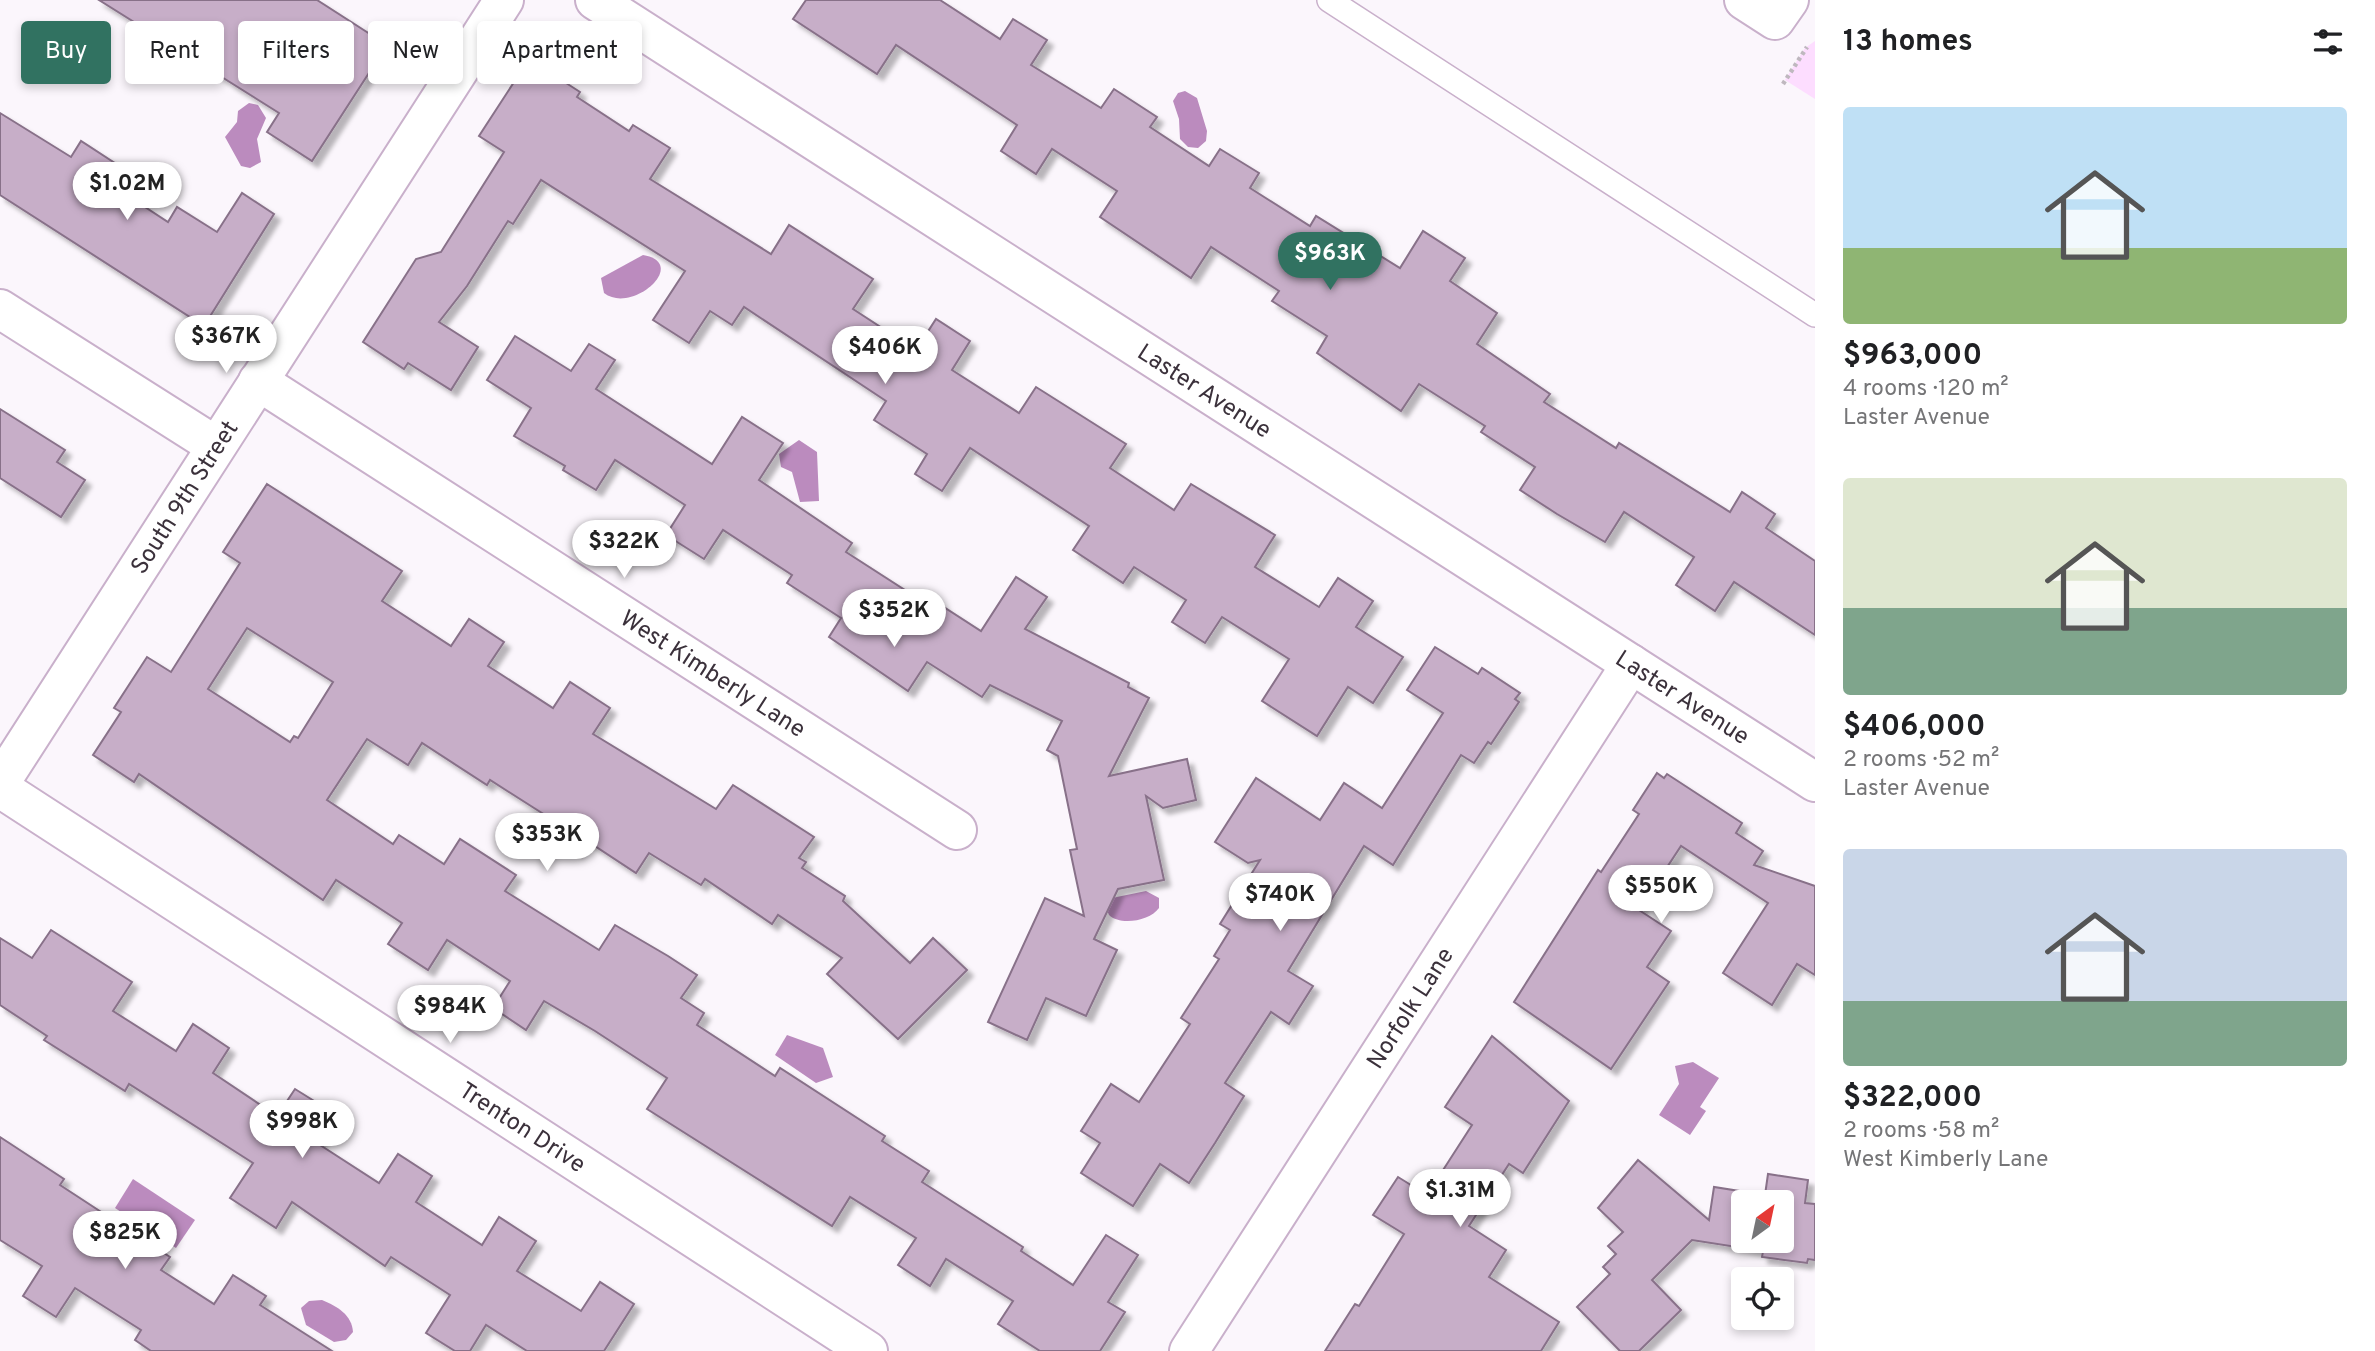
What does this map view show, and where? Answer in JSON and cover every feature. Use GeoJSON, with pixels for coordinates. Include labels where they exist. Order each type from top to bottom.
{"type":"FeatureCollection","features":[{"type":"Feature","properties":{"kind":"street","name":"South 9th Street"},"geometry":{"type":"LineString","coordinates":[[0,786],[504,0]]}},
{"type":"Feature","properties":{"kind":"street","name":"Laster Avenue"},"geometry":{"type":"LineString","coordinates":[[595,0],[1815,782]]}},
{"type":"Feature","properties":{"kind":"street"},"geometry":{"type":"LineString","coordinates":[[1744,0],[1782,10]]}},
{"type":"Feature","properties":{"kind":"street"},"geometry":{"type":"LineString","coordinates":[[0,309],[216,446]]}},
{"type":"Feature","properties":{"kind":"street","name":"West Kimberly Lane"},"geometry":{"type":"LineString","coordinates":[[258,380],[957,830]]}},
{"type":"Feature","properties":{"kind":"street","name":"Norfolk Lane"},"geometry":{"type":"LineString","coordinates":[[1189,1351],[1631,664]]}},
{"type":"Feature","properties":{"kind":"street","name":"Trenton Drive"},"geometry":{"type":"LineString","coordinates":[[0,786],[868,1351]]}},
{"type":"Feature","properties":{"kind":"lane"},"geometry":{"type":"LineString","coordinates":[[1329,0],[1815,314]]}},
{"type":"Feature","properties":{"kind":"path"},"geometry":{"type":"LineString","coordinates":[[1783,85],[1808,44]]}},
{"type":"Feature","properties":{"kind":"shaded area"},"geometry":{"type":"Polygon","coordinates":[[[1815,41],[1815,99],[1785,80],[1805,48],[1815,41]]]}},
{"type":"Feature","properties":{"kind":"shaded area"},"geometry":{"type":"Polygon","coordinates":[[[1185,91],[1197,98],[1207,131],[1206,141],[1198,148],[1188,147],[1180,139],[1179,119],[1173,101],[1178,93],[1185,91]]]}},
{"type":"Feature","properties":{"kind":"shaded area"},"geometry":{"type":"Polygon","coordinates":[[[249,103],[258,105],[266,118],[257,139],[261,162],[250,168],[241,166],[225,137],[237,122],[238,111],[249,103]]]}},
{"type":"Feature","properties":{"kind":"shaded area"},"geometry":{"type":"Polygon","coordinates":[[[643,255],[656,260],[661,267],[659,276],[652,285],[629,297],[616,298],[604,293],[601,278],[643,255]]]}},
{"type":"Feature","properties":{"kind":"shaded area"},"geometry":{"type":"Polygon","coordinates":[[[799,440],[817,452],[819,501],[800,502],[792,472],[781,467],[779,454],[799,440]]]}},
{"type":"Feature","properties":{"kind":"shaded area"},"geometry":{"type":"Polygon","coordinates":[[[1146,891],[1159,898],[1159,908],[1149,916],[1127,921],[1109,915],[1107,910],[1112,898],[1146,891]]]}},
{"type":"Feature","properties":{"kind":"shaded area"},"geometry":{"type":"Polygon","coordinates":[[[787,1035],[823,1048],[833,1077],[816,1083],[775,1055],[787,1035]]]}},
{"type":"Feature","properties":{"kind":"shaded area"},"geometry":{"type":"Polygon","coordinates":[[[1693,1062],[1719,1078],[1700,1107],[1706,1111],[1690,1135],[1659,1115],[1679,1084],[1675,1066],[1693,1062]]]}},
{"type":"Feature","properties":{"kind":"shaded area"},"geometry":{"type":"Polygon","coordinates":[[[133,1179],[195,1220],[176,1248],[115,1208],[133,1179]]]}},
{"type":"Feature","properties":{"kind":"shaded area"},"geometry":{"type":"Polygon","coordinates":[[[322,1300],[338,1308],[350,1321],[353,1332],[346,1340],[334,1342],[306,1325],[301,1308],[309,1301],[322,1300]]]}},
{"type":"Feature","properties":{"kind":"building"},"geometry":{"type":"Polygon","coordinates":[[[99,0],[317,0],[350,21],[238,21],[238,84],[354,84],[354,24],[368,33],[368,74],[312,161],[267,132],[279,113],[224,78],[224,21],[132,21],[99,0]]]}},
{"type":"Feature","properties":{"kind":"building"},"geometry":{"type":"Polygon","coordinates":[[[806,0],[940,0],[1000,39],[1013,19],[1047,40],[1031,65],[1101,108],[1114,89],[1157,117],[1150,127],[1209,166],[1220,149],[1259,173],[1250,188],[1310,226],[1316,216],[1400,268],[1423,231],[1465,258],[1450,281],[1497,313],[1477,344],[1550,394],[1544,402],[1616,448],[1619,443],[1730,512],[1742,492],[1775,514],[1766,528],[1815,561],[1815,635],[1734,582],[1715,611],[1676,585],[1694,557],[1624,512],[1605,542],[1557,514],[1520,490],[1535,467],[1481,432],[1485,426],[1419,384],[1401,411],[1317,353],[1327,336],[1272,301],[1279,291],[1211,247],[1191,278],[1100,217],[1117,191],[1052,149],[1036,174],[1001,151],[1017,125],[896,45],[877,74],[793,19],[806,0]]]}},
{"type":"Feature","properties":{"kind":"building"},"geometry":{"type":"Polygon","coordinates":[[[513,84],[568,84],[580,92],[577,97],[629,131],[633,125],[670,148],[650,179],[771,254],[789,225],[873,279],[853,309],[916,350],[936,319],[970,341],[952,370],[1019,413],[1036,387],[1126,444],[1110,468],[1174,510],[1191,484],[1275,535],[1255,567],[1319,607],[1338,578],[1373,601],[1356,627],[1403,657],[1373,703],[1348,687],[1317,736],[1262,701],[1289,659],[1222,617],[1205,643],[1172,622],[1186,600],[1134,567],[1123,583],[1073,550],[1089,526],[970,448],[942,491],[915,474],[927,454],[874,420],[886,401],[744,307],[732,325],[710,311],[689,343],[653,320],[685,271],[541,180],[513,224],[508,221],[467,286],[439,322],[478,347],[451,390],[408,363],[404,369],[363,342],[416,259],[441,252],[504,152],[479,136],[513,84]]]}},
{"type":"Feature","properties":{"kind":"building"},"geometry":{"type":"Polygon","coordinates":[[[0,113],[71,157],[81,141],[124,169],[113,186],[168,222],[177,207],[217,232],[242,193],[274,214],[204,326],[0,195],[0,113]]]}},
{"type":"Feature","properties":{"kind":"building"},"geometry":{"type":"Polygon","coordinates":[[[515,336],[571,371],[589,344],[615,360],[596,389],[712,464],[742,417],[783,443],[759,480],[852,543],[846,552],[919,599],[922,593],[981,631],[1016,577],[1047,597],[1025,629],[1129,683],[1128,687],[1149,698],[1109,776],[1187,759],[1196,800],[1163,808],[1146,796],[1164,880],[1118,889],[1094,939],[1117,950],[1086,1016],[1046,998],[1027,1040],[988,1022],[1045,898],[1084,916],[1070,850],[1077,849],[1058,756],[1047,750],[1062,721],[990,685],[982,697],[927,662],[908,691],[829,637],[841,618],[787,583],[792,575],[723,530],[704,559],[666,535],[685,505],[615,460],[596,490],[563,470],[565,466],[514,436],[531,408],[487,380],[515,336]]]}},
{"type":"Feature","properties":{"kind":"building"},"geometry":{"type":"Polygon","coordinates":[[[0,409],[65,450],[57,462],[85,480],[61,517],[0,478],[0,409]]]}},
{"type":"Feature","properties":{"kind":"building"},"geometry":{"type":"Polygon","coordinates":[[[267,484],[402,571],[382,601],[451,646],[469,619],[504,642],[488,666],[553,708],[570,682],[610,708],[593,734],[716,809],[733,785],[814,837],[799,858],[806,862],[802,868],[845,896],[843,901],[910,963],[933,938],[967,970],[898,1039],[827,974],[842,958],[778,915],[772,924],[705,879],[701,885],[649,853],[636,873],[584,839],[576,851],[548,833],[556,822],[490,780],[487,785],[422,743],[408,765],[367,739],[327,800],[393,844],[399,835],[444,864],[460,839],[516,875],[505,891],[599,950],[615,925],[668,956],[697,975],[681,998],[704,1013],[697,1025],[775,1076],[780,1068],[885,1136],[882,1141],[929,1171],[922,1182],[1023,1247],[1021,1251],[1073,1285],[1106,1235],[1138,1255],[1108,1302],[1125,1312],[1100,1351],[1040,1351],[998,1324],[1013,1301],[946,1259],[930,1286],[898,1265],[916,1238],[850,1197],[832,1226],[647,1109],[667,1078],[595,1031],[544,1001],[526,1030],[493,1008],[510,981],[447,940],[428,970],[388,944],[402,923],[336,880],[323,900],[139,774],[134,782],[93,755],[121,712],[114,708],[147,657],[171,672],[240,563],[223,552],[267,484]],[[247,628],[208,689],[290,742],[294,736],[298,738],[333,682],[247,628]]]}},
{"type":"Feature","properties":{"kind":"building"},"geometry":{"type":"Polygon","coordinates":[[[1435,647],[1478,674],[1482,668],[1520,693],[1515,699],[1519,702],[1491,744],[1488,742],[1474,763],[1461,755],[1393,865],[1364,846],[1288,971],[1313,986],[1289,1024],[1271,1012],[1225,1083],[1244,1096],[1215,1143],[1189,1183],[1160,1164],[1133,1206],[1081,1173],[1100,1143],[1081,1131],[1111,1084],[1139,1102],[1190,1024],[1181,1018],[1219,959],[1214,956],[1230,930],[1220,924],[1260,860],[1248,863],[1215,842],[1256,778],[1320,820],[1344,783],[1382,808],[1443,713],[1407,690],[1435,647]]]}},
{"type":"Feature","properties":{"kind":"building"},"geometry":{"type":"Polygon","coordinates":[[[1657,773],[1664,778],[1667,774],[1742,823],[1736,833],[1763,851],[1754,865],[1815,886],[1815,975],[1797,964],[1772,1005],[1723,973],[1768,903],[1681,846],[1639,910],[1671,931],[1647,967],[1669,982],[1611,1069],[1514,1002],[1598,870],[1601,872],[1639,814],[1633,810],[1657,773]]]}},
{"type":"Feature","properties":{"kind":"building"},"geometry":{"type":"Polygon","coordinates":[[[51,930],[132,982],[113,1011],[176,1051],[193,1024],[229,1048],[213,1073],[277,1116],[295,1089],[335,1114],[317,1143],[379,1183],[398,1154],[432,1176],[416,1202],[482,1245],[499,1217],[536,1241],[517,1271],[581,1311],[600,1282],[634,1304],[604,1351],[527,1351],[486,1325],[470,1351],[455,1351],[426,1333],[450,1295],[391,1257],[385,1266],[292,1202],[276,1228],[230,1198],[253,1163],[129,1084],[125,1091],[44,1040],[47,1036],[0,1005],[0,938],[32,958],[51,930]]]}},
{"type":"Feature","properties":{"kind":"building"},"geometry":{"type":"Polygon","coordinates":[[[1492,1036],[1569,1101],[1523,1173],[1509,1164],[1469,1226],[1506,1250],[1489,1277],[1559,1322],[1541,1351],[1325,1351],[1355,1304],[1359,1306],[1404,1234],[1373,1215],[1398,1177],[1427,1195],[1472,1125],[1445,1107],[1492,1036]]]}},
{"type":"Feature","properties":{"kind":"building"},"geometry":{"type":"Polygon","coordinates":[[[0,1137],[64,1179],[60,1185],[170,1257],[161,1270],[214,1304],[233,1275],[266,1296],[260,1305],[332,1351],[151,1351],[135,1340],[141,1330],[75,1288],[56,1317],[23,1296],[42,1266],[0,1240],[0,1137]]]}},
{"type":"Feature","properties":{"kind":"building"},"geometry":{"type":"Polygon","coordinates":[[[1638,1160],[1709,1220],[1714,1187],[1733,1190],[1731,1190],[1731,1246],[1692,1240],[1652,1280],[1681,1310],[1639,1351],[1620,1351],[1577,1307],[1610,1274],[1603,1267],[1616,1254],[1608,1246],[1623,1232],[1598,1208],[1638,1160]]]}},
{"type":"Feature","properties":{"kind":"building"},"geometry":{"type":"Polygon","coordinates":[[[1768,1174],[1808,1180],[1805,1203],[1815,1204],[1815,1260],[1808,1259],[1807,1263],[1762,1257],[1763,1253],[1794,1253],[1794,1190],[1766,1190],[1768,1174]]]}}]}
